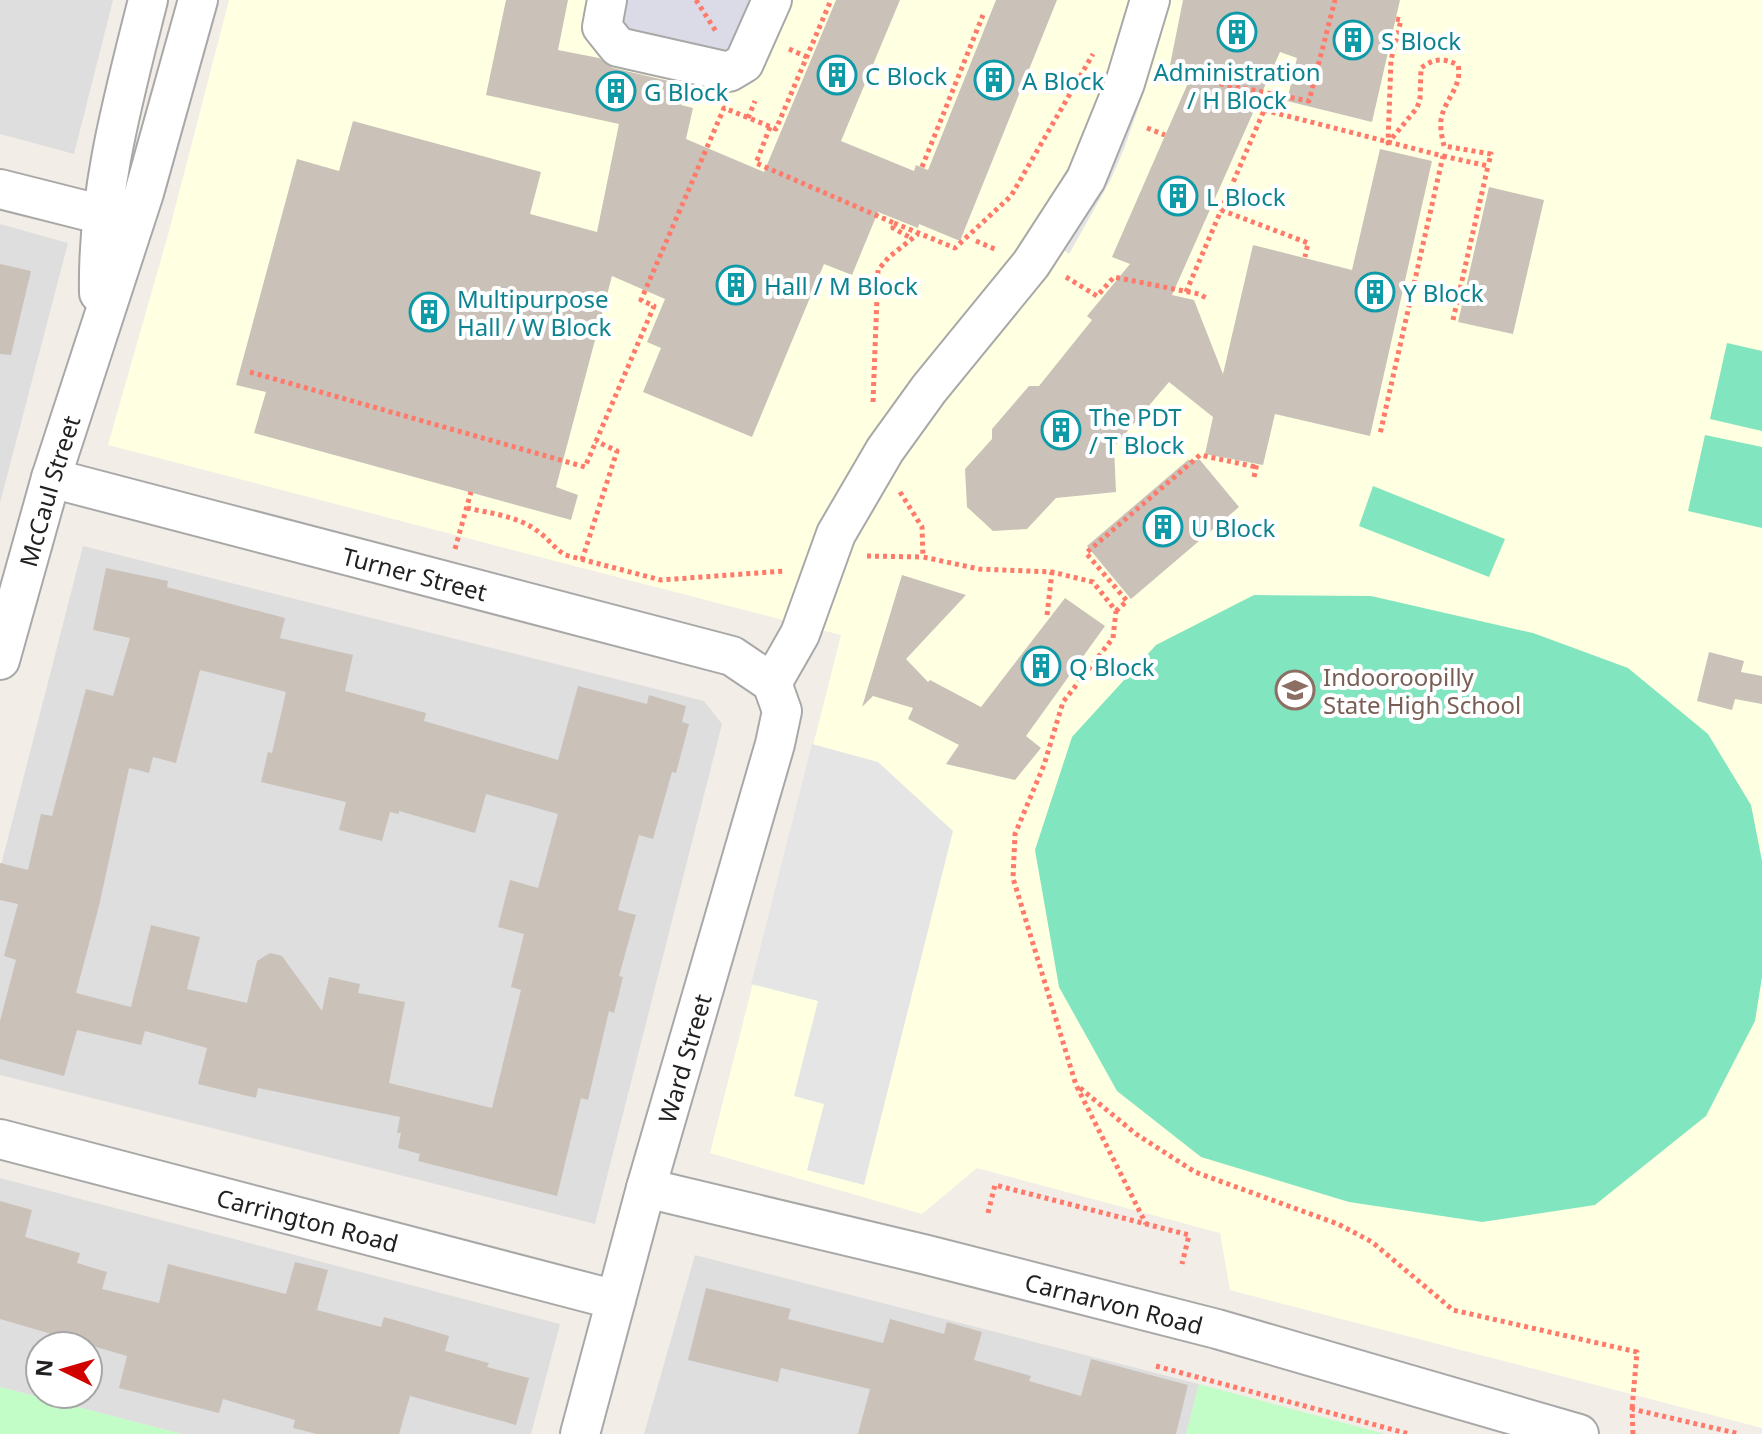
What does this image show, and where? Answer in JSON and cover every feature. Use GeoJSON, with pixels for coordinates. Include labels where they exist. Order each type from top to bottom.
{"type":"FeatureCollection","features":[{"type":"Feature","properties":{"kind":"street","name":"McCaul Street"},"geometry":{"type":"LineString","coordinates":[[100,323],[98,275],[113,141],[148,0]]}},
{"type":"Feature","properties":{"kind":"street","name":"McCaul Street"},"geometry":{"type":"LineString","coordinates":[[0,660],[51,478],[144,193],[198,0]]}},
{"type":"Feature","properties":{"kind":"street"},"geometry":{"type":"LineString","coordinates":[[607,0],[602,27],[618,47],[729,72],[744,63],[772,0]]}},
{"type":"Feature","properties":{"kind":"street"},"geometry":{"type":"LineString","coordinates":[[772,683],[800,634],[836,534],[885,450],[929,389],[1031,264],[1086,179],[1125,83],[1150,0]]}},
{"type":"Feature","properties":{"kind":"street"},"geometry":{"type":"LineString","coordinates":[[0,189],[103,215]]}},
{"type":"Feature","properties":{"kind":"street","name":"Turner Street"},"geometry":{"type":"LineString","coordinates":[[51,478],[732,656],[772,683]]}},
{"type":"Feature","properties":{"kind":"street","name":"Ward Street"},"geometry":{"type":"LineString","coordinates":[[580,1434],[646,1188],[775,744],[782,711],[772,683]]}},
{"type":"Feature","properties":{"kind":"street","name":"Carrington Road"},"geometry":{"type":"LineString","coordinates":[[0,1139],[616,1300]]}},
{"type":"Feature","properties":{"kind":"street","name":"Carnarvon Road"},"geometry":{"type":"LineString","coordinates":[[646,1188],[1217,1329],[1579,1434]]}},
{"type":"Feature","properties":{"kind":"path"},"geometry":{"type":"LineString","coordinates":[[696,0],[721,39]]}},
{"type":"Feature","properties":{"kind":"path"},"geometry":{"type":"LineString","coordinates":[[250,372],[585,467],[654,306],[641,300],[724,108],[776,129],[831,0]]}},
{"type":"Feature","properties":{"kind":"path"},"geometry":{"type":"LineString","coordinates":[[1178,75],[1309,101],[1335,0]]}},
{"type":"Feature","properties":{"kind":"path"},"geometry":{"type":"LineString","coordinates":[[922,167],[983,15]]}},
{"type":"Feature","properties":{"kind":"path"},"geometry":{"type":"LineString","coordinates":[[1388,143],[1391,60],[1401,20],[1396,19]]}},
{"type":"Feature","properties":{"kind":"path"},"geometry":{"type":"LineString","coordinates":[[1388,143],[1417,108],[1421,68],[1440,59],[1458,65],[1459,82],[1441,119],[1444,146],[1491,154],[1453,320]]}},
{"type":"Feature","properties":{"kind":"path"},"geometry":{"type":"LineString","coordinates":[[770,127],[756,163],[955,248],[1011,196],[1090,61]]}},
{"type":"Feature","properties":{"kind":"path"},"geometry":{"type":"LineString","coordinates":[[1186,292],[1271,94]]}},
{"type":"Feature","properties":{"kind":"path"},"geometry":{"type":"LineString","coordinates":[[1264,110],[1488,166]]}},
{"type":"Feature","properties":{"kind":"path"},"geometry":{"type":"LineString","coordinates":[[1142,126],[1165,135]]}},
{"type":"Feature","properties":{"kind":"path"},"geometry":{"type":"LineString","coordinates":[[1380,434],[1443,156]]}},
{"type":"Feature","properties":{"kind":"path"},"geometry":{"type":"LineString","coordinates":[[1221,210],[1308,243],[1305,257]]}},
{"type":"Feature","properties":{"kind":"path"},"geometry":{"type":"LineString","coordinates":[[894,223],[893,228],[911,238]]}},
{"type":"Feature","properties":{"kind":"path"},"geometry":{"type":"LineString","coordinates":[[873,413],[878,270],[919,233]]}},
{"type":"Feature","properties":{"kind":"path"},"geometry":{"type":"LineString","coordinates":[[976,241],[1006,254]]}},
{"type":"Feature","properties":{"kind":"path"},"geometry":{"type":"LineString","coordinates":[[1052,273],[1097,296],[1114,277],[1199,294],[1208,299]]}},
{"type":"Feature","properties":{"kind":"path"},"geometry":{"type":"LineString","coordinates":[[582,560],[617,451],[596,441]]}},
{"type":"Feature","properties":{"kind":"path"},"geometry":{"type":"LineString","coordinates":[[1146,1224],[1076,1085],[1013,878],[1015,834],[1044,765],[1063,702],[1113,638],[1116,611],[1127,601],[1086,553],[1200,455],[1257,465],[1254,477]]}},
{"type":"Feature","properties":{"kind":"path"},"geometry":{"type":"LineString","coordinates":[[895,486],[922,527],[923,557]]}},
{"type":"Feature","properties":{"kind":"path"},"geometry":{"type":"LineString","coordinates":[[453,558],[471,492]]}},
{"type":"Feature","properties":{"kind":"path"},"geometry":{"type":"LineString","coordinates":[[467,508],[526,525],[565,555],[661,580],[797,571]]}},
{"type":"Feature","properties":{"kind":"path"},"geometry":{"type":"LineString","coordinates":[[867,556],[923,557],[979,569],[1052,572],[1093,582],[1116,611]]}},
{"type":"Feature","properties":{"kind":"path"},"geometry":{"type":"LineString","coordinates":[[1047,615],[1052,572]]}},
{"type":"Feature","properties":{"kind":"path"},"geometry":{"type":"LineString","coordinates":[[1076,1085],[1136,1134],[1195,1172],[1338,1224],[1372,1242],[1453,1310],[1637,1352],[1633,1434]]}},
{"type":"Feature","properties":{"kind":"path"},"geometry":{"type":"LineString","coordinates":[[988,1213],[995,1185],[1189,1235],[1182,1264]]}},
{"type":"Feature","properties":{"kind":"path"},"geometry":{"type":"LineString","coordinates":[[1156,1366],[1409,1434]]}},
{"type":"Feature","properties":{"kind":"path"},"geometry":{"type":"LineString","coordinates":[[1632,1409],[1740,1434]]}},
{"type":"Feature","properties":{"kind":"shaded area"},"geometry":{"type":"Polygon","coordinates":[[[0,0],[113,0],[74,154],[0,134],[0,0]]]}},
{"type":"Feature","properties":{"kind":"shaded area","name":"Indooroopilly State High School"},"geometry":{"type":"Polygon","coordinates":[[[229,0],[1762,0],[1762,1428],[1230,1290],[1220,1233],[977,1168],[922,1214],[710,1153],[841,635],[108,445],[168,235],[229,0]]]}},
{"type":"Feature","properties":{"kind":"shaded area"},"geometry":{"type":"Polygon","coordinates":[[[623,0],[758,0],[739,46],[725,54],[626,31],[618,17],[623,0]]]}},
{"type":"Feature","properties":{"kind":"shaded area"},"geometry":{"type":"Polygon","coordinates":[[[1134,89],[1144,92],[1124,149],[1110,181],[1069,254],[1058,246],[1134,89]]]}},
{"type":"Feature","properties":{"kind":"shaded area"},"geometry":{"type":"Polygon","coordinates":[[[0,224],[68,243],[0,503],[0,224]]]}},
{"type":"Feature","properties":{"kind":"shaded area"},"geometry":{"type":"Polygon","coordinates":[[[83,546],[704,701],[722,724],[595,1224],[0,1075],[0,869],[83,546]]]}},
{"type":"Feature","properties":{"kind":"shaded area"},"geometry":{"type":"Polygon","coordinates":[[[812,744],[878,762],[953,831],[864,1185],[807,1170],[824,1104],[794,1096],[818,1001],[751,984],[812,744]]]}},
{"type":"Feature","properties":{"kind":"shaded area"},"geometry":{"type":"Polygon","coordinates":[[[0,1178],[560,1324],[531,1434],[182,1434],[89,1410],[104,1410],[104,1330],[24,1330],[24,1393],[0,1387],[0,1178]]]}},
{"type":"Feature","properties":{"kind":"shaded area"},"geometry":{"type":"Polygon","coordinates":[[[695,1255],[1199,1384],[1186,1434],[644,1434],[695,1255]]]}},
{"type":"Feature","properties":{"kind":"green space"},"geometry":{"type":"Polygon","coordinates":[[[1727,343],[1762,351],[1762,431],[1710,419],[1727,343]]]}},
{"type":"Feature","properties":{"kind":"green space"},"geometry":{"type":"Polygon","coordinates":[[[1705,435],[1762,447],[1762,528],[1688,511],[1705,435]]]}},
{"type":"Feature","properties":{"kind":"green space"},"geometry":{"type":"Polygon","coordinates":[[[1373,486],[1505,539],[1489,577],[1359,526],[1373,486]]]}},
{"type":"Feature","properties":{"kind":"green space"},"geometry":{"type":"Polygon","coordinates":[[[1254,595],[1371,596],[1533,633],[1628,668],[1708,734],[1751,805],[1762,861],[1762,977],[1755,1021],[1706,1116],[1595,1205],[1482,1222],[1349,1202],[1201,1157],[1117,1091],[1059,987],[1035,850],[1072,737],[1156,645],[1254,595]]]}},
{"type":"Feature","properties":{"kind":"green space"},"geometry":{"type":"Polygon","coordinates":[[[1199,1384],[1385,1434],[1186,1434],[1199,1384]]]}},
{"type":"Feature","properties":{"kind":"green space"},"geometry":{"type":"Polygon","coordinates":[[[0,1387],[24,1393],[24,1410],[89,1410],[182,1434],[0,1434],[0,1387]]]}},
{"type":"Feature","properties":{"kind":"building"},"geometry":{"type":"Polygon","coordinates":[[[506,0],[568,0],[558,50],[599,58],[613,68],[686,85],[681,105],[693,108],[686,139],[764,172],[836,0],[900,0],[841,141],[914,171],[916,165],[928,170],[996,0],[1057,0],[960,241],[878,212],[852,275],[824,264],[752,437],[643,392],[661,348],[647,342],[665,299],[612,276],[556,487],[578,495],[571,520],[254,433],[266,392],[236,385],[297,159],[339,171],[353,121],[541,172],[530,214],[597,232],[619,124],[486,95],[506,0]]]}},
{"type":"Feature","properties":{"kind":"building"},"geometry":{"type":"Polygon","coordinates":[[[1183,0],[1400,0],[1372,122],[1287,101],[1297,58],[1280,52],[1172,295],[1194,300],[1223,374],[1253,245],[1352,270],[1380,149],[1432,161],[1370,436],[1275,414],[1263,465],[1205,454],[1213,417],[1169,382],[1114,447],[1116,492],[1056,498],[1027,529],[993,531],[967,507],[965,469],[992,439],[992,429],[1029,386],[1039,386],[1092,320],[1087,316],[1130,264],[1112,257],[1188,83],[1177,81],[1181,67],[1170,65],[1183,0]]]}},
{"type":"Feature","properties":{"kind":"building"},"geometry":{"type":"Polygon","coordinates":[[[1489,187],[1544,200],[1513,334],[1458,322],[1489,187]]]}},
{"type":"Feature","properties":{"kind":"building"},"geometry":{"type":"Polygon","coordinates":[[[0,264],[31,271],[11,355],[0,354],[0,264]]]}},
{"type":"Feature","properties":{"kind":"building","name":"U Block"},"geometry":{"type":"Polygon","coordinates":[[[1188,460],[1200,460],[1239,507],[1131,599],[1087,546],[1188,460]]]}},
{"type":"Feature","properties":{"kind":"building"},"geometry":{"type":"Polygon","coordinates":[[[106,568],[168,581],[167,587],[285,618],[280,638],[353,655],[345,691],[426,713],[424,721],[558,760],[578,686],[647,704],[649,695],[686,706],[682,722],[689,724],[676,773],[672,772],[653,839],[639,835],[618,910],[636,915],[619,976],[623,977],[614,1013],[609,1011],[588,1100],[581,1098],[557,1196],[418,1161],[420,1154],[398,1148],[400,1117],[258,1088],[256,1098],[198,1084],[207,1048],[145,1031],[141,1045],[77,1030],[64,1076],[0,1059],[0,1021],[16,960],[4,956],[18,904],[0,900],[0,863],[28,870],[41,814],[52,816],[86,689],[113,696],[130,638],[93,630],[106,568]],[[200,670],[176,763],[153,757],[149,773],[129,768],[99,906],[76,993],[131,1007],[151,925],[200,937],[187,989],[247,1003],[257,961],[270,953],[282,956],[322,1011],[329,977],[360,984],[358,993],[405,1002],[389,1083],[492,1108],[521,990],[511,987],[524,934],[498,927],[510,880],[538,888],[558,814],[486,794],[475,833],[399,811],[399,814],[390,812],[382,841],[339,830],[346,802],[261,782],[268,752],[272,753],[286,692],[200,670]]]}},
{"type":"Feature","properties":{"kind":"building"},"geometry":{"type":"Polygon","coordinates":[[[902,575],[966,595],[906,659],[928,682],[930,680],[981,707],[1065,598],[1105,626],[1026,736],[1041,748],[1015,780],[946,764],[959,745],[908,719],[913,708],[873,696],[862,707],[902,575]]]}},
{"type":"Feature","properties":{"kind":"building"},"geometry":{"type":"Polygon","coordinates":[[[1709,652],[1744,661],[1741,672],[1762,676],[1762,704],[1735,699],[1732,710],[1697,701],[1709,652]]]}},
{"type":"Feature","properties":{"kind":"building"},"geometry":{"type":"Polygon","coordinates":[[[0,1201],[32,1210],[25,1237],[80,1253],[77,1263],[107,1272],[102,1289],[159,1303],[168,1264],[286,1294],[295,1262],[328,1270],[317,1310],[381,1327],[384,1317],[449,1336],[445,1351],[529,1378],[516,1425],[410,1396],[399,1434],[317,1434],[293,1428],[295,1420],[223,1399],[219,1413],[119,1388],[127,1356],[104,1349],[104,1330],[38,1330],[0,1319],[0,1201]]]}},
{"type":"Feature","properties":{"kind":"building"},"geometry":{"type":"Polygon","coordinates":[[[706,1288],[791,1309],[788,1319],[883,1343],[890,1319],[944,1334],[947,1322],[982,1332],[974,1360],[1031,1376],[1029,1381],[1081,1396],[1091,1359],[1188,1385],[1176,1434],[858,1434],[870,1389],[781,1368],[778,1382],[688,1360],[706,1288]]]}},
{"type":"Feature","properties":{"kind":"place","name":"Administration / H Block"},"geometry":{"type":"Point","coordinates":[1237,32]}},
{"type":"Feature","properties":{"kind":"place","name":"S Block"},"geometry":{"type":"Point","coordinates":[1353,40]}},
{"type":"Feature","properties":{"kind":"place","name":"C Block"},"geometry":{"type":"Point","coordinates":[837,75]}},
{"type":"Feature","properties":{"kind":"place","name":"A Block"},"geometry":{"type":"Point","coordinates":[994,80]}},
{"type":"Feature","properties":{"kind":"place","name":"G Block"},"geometry":{"type":"Point","coordinates":[616,91]}},
{"type":"Feature","properties":{"kind":"place","name":"L Block"},"geometry":{"type":"Point","coordinates":[1178,196]}},
{"type":"Feature","properties":{"kind":"place","name":"Hall / M Block"},"geometry":{"type":"Point","coordinates":[736,285]}},
{"type":"Feature","properties":{"kind":"place","name":"Y Block"},"geometry":{"type":"Point","coordinates":[1375,292]}},
{"type":"Feature","properties":{"kind":"place","name":"Multipurpose Hall / W Block"},"geometry":{"type":"Point","coordinates":[429,312]}},
{"type":"Feature","properties":{"kind":"place","name":"The PDT / T Block"},"geometry":{"type":"Point","coordinates":[1061,430]}},
{"type":"Feature","properties":{"kind":"place","name":"U Block"},"geometry":{"type":"Point","coordinates":[1163,527]}},
{"type":"Feature","properties":{"kind":"place","name":"Q Block"},"geometry":{"type":"Point","coordinates":[1041,666]}},
{"type":"Feature","properties":{"kind":"place","name":"Indooroopilly State High School"},"geometry":{"type":"Point","coordinates":[1295,690]}}]}
